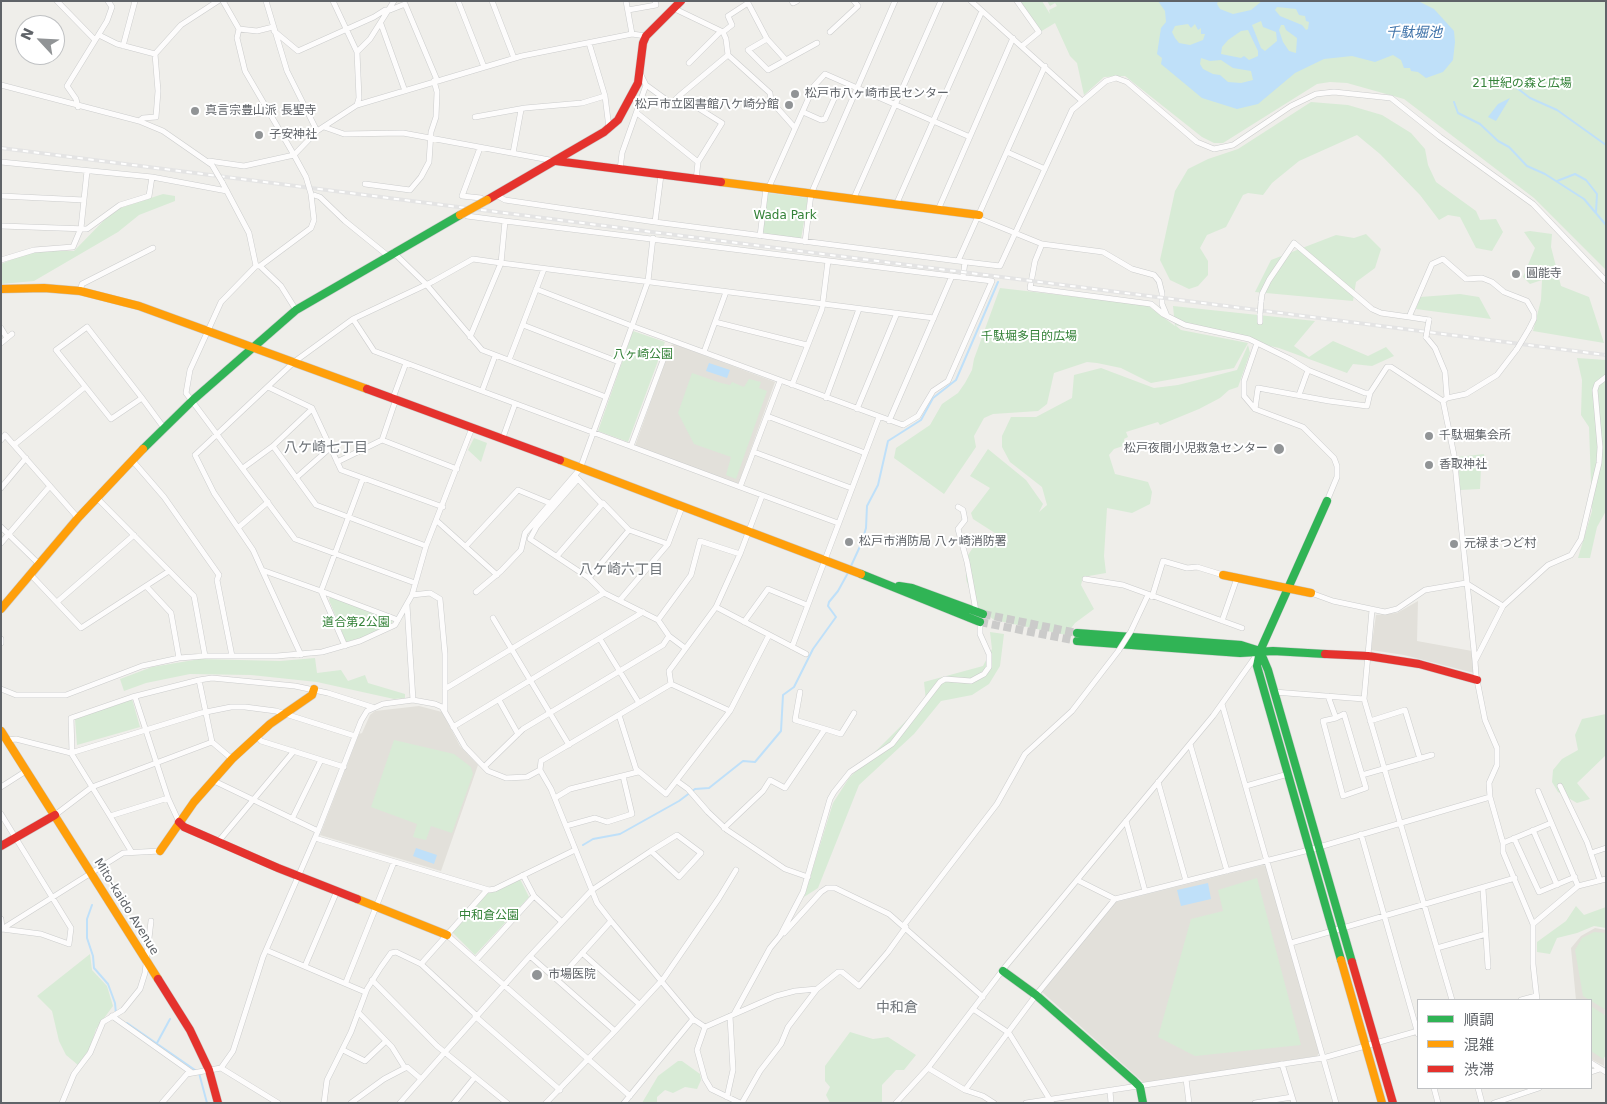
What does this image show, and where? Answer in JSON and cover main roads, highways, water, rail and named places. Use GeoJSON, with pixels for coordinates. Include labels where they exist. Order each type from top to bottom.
{"type":"FeatureCollection","features":[{"type":"Feature","properties":{"kind":"main road"},"geometry":{"type":"LineString","coordinates":[[1,609],[78,518],[132,460],[193,400],[296,310],[322,292],[390,253],[556,162],[609,128],[618,120],[628,105],[640,73],[641,54],[646,36],[681,1]]}},
{"type":"Feature","properties":{"kind":"main road"},"geometry":{"type":"LineString","coordinates":[[556,162],[979,216]]}},
{"type":"Feature","properties":{"kind":"main road"},"geometry":{"type":"LineString","coordinates":[[1,289],[56,292],[80,291],[130,303],[472,428],[578,475],[682,507],[890,584],[980,622]]}},
{"type":"Feature","properties":{"kind":"main road"},"geometry":{"type":"LineString","coordinates":[[1327,501],[1260,651],[1257,666],[1382,1103]]}},
{"type":"Feature","properties":{"kind":"main road"},"geometry":{"type":"LineString","coordinates":[[1223,575],[1310,593]]}},
{"type":"Feature","properties":{"kind":"main road"},"geometry":{"type":"LineString","coordinates":[[890,584],[912,588],[979,612]]}},
{"type":"Feature","properties":{"kind":"main road"},"geometry":{"type":"LineString","coordinates":[[1077,637],[1240,645],[1260,651],[1368,656],[1419,664],[1477,680]]}},
{"type":"Feature","properties":{"kind":"main road"},"geometry":{"type":"LineString","coordinates":[[1260,651],[1274,692],[1393,1103]]}},
{"type":"Feature","properties":{"kind":"main road"},"geometry":{"type":"LineString","coordinates":[[160,852],[179,822],[212,780],[257,736],[284,714],[312,695],[314,690]]}},
{"type":"Feature","properties":{"kind":"main road","name":"Mito-kaido Avenue"},"geometry":{"type":"LineString","coordinates":[[1,731],[190,1030],[208,1070],[218,1103]]}},
{"type":"Feature","properties":{"kind":"main road"},"geometry":{"type":"LineString","coordinates":[[1288,776],[1298,774]]}},
{"type":"Feature","properties":{"kind":"main road"},"geometry":{"type":"LineString","coordinates":[[1,846],[55,815]]}},
{"type":"Feature","properties":{"kind":"main road"},"geometry":{"type":"LineString","coordinates":[[179,822],[184,827],[298,876],[447,935]]}},
{"type":"Feature","properties":{"kind":"main road"},"geometry":{"type":"LineString","coordinates":[[1003,970],[1036,995],[1140,1087],[1144,1103]]}},
{"type":"Feature","properties":{"kind":"water","name":"千駄堀池"},"geometry":{"type":"Polygon","coordinates":[[[1158,1],[1218,1],[1217,4],[1220,9],[1233,14],[1251,10],[1262,1],[1418,1],[1434,9],[1454,31],[1453,60],[1443,72],[1426,78],[1418,72],[1411,71],[1410,68],[1404,68],[1401,60],[1393,55],[1375,62],[1352,56],[1324,59],[1295,73],[1258,104],[1237,109],[1202,98],[1161,64],[1162,58],[1157,54],[1161,28],[1166,22],[1165,11],[1158,1]],[[1277,7],[1275,10],[1280,16],[1302,25],[1306,30],[1308,29],[1309,22],[1306,21],[1305,16],[1299,15],[1296,9],[1277,7]],[[1261,21],[1252,25],[1261,48],[1265,51],[1277,41],[1276,32],[1263,27],[1261,21]],[[1188,24],[1175,26],[1172,32],[1179,43],[1190,45],[1203,40],[1205,34],[1201,34],[1201,28],[1198,30],[1195,24],[1191,28],[1188,24]],[[1281,25],[1279,30],[1283,42],[1289,51],[1296,53],[1297,38],[1286,30],[1284,25],[1281,25]],[[1248,30],[1241,31],[1222,47],[1221,54],[1241,58],[1244,56],[1249,60],[1258,56],[1258,51],[1248,30]],[[1201,58],[1200,64],[1203,69],[1220,75],[1228,82],[1241,83],[1253,80],[1251,71],[1233,68],[1221,60],[1210,61],[1201,58]]]}},
{"type":"Feature","properties":{"kind":"water"},"geometry":{"type":"Polygon","coordinates":[[[1510,98],[1496,121],[1488,117],[1498,104],[1510,98]]]}},
{"type":"Feature","properties":{"kind":"water"},"geometry":{"type":"Polygon","coordinates":[[[709,363],[730,370],[727,378],[706,371],[709,363]]]}},
{"type":"Feature","properties":{"kind":"water"},"geometry":{"type":"Polygon","coordinates":[[[416,848],[437,855],[434,864],[413,856],[416,848]]]}},
{"type":"Feature","properties":{"kind":"water"},"geometry":{"type":"Polygon","coordinates":[[[1208,883],[1211,899],[1181,906],[1177,890],[1208,883]]]}},
{"type":"Feature","properties":{"kind":"waterway"},"geometry":{"type":"LineString","coordinates":[[1513,85],[1530,98],[1557,110],[1606,145]]}},
{"type":"Feature","properties":{"kind":"waterway"},"geometry":{"type":"LineString","coordinates":[[1454,102],[1458,113],[1480,124],[1498,141],[1509,147],[1527,166],[1545,174],[1584,199],[1606,225]]}},
{"type":"Feature","properties":{"kind":"waterway"},"geometry":{"type":"LineString","coordinates":[[1557,181],[1575,174],[1586,180],[1597,194],[1596,212]]}},
{"type":"Feature","properties":{"kind":"waterway"},"geometry":{"type":"LineString","coordinates":[[851,566],[862,542],[866,528],[867,506],[878,485],[888,441],[921,420],[933,398],[956,380],[998,282]]}},
{"type":"Feature","properties":{"kind":"waterway"},"geometry":{"type":"LineString","coordinates":[[583,845],[593,839],[620,834],[679,801],[695,789],[709,788],[743,761],[755,762],[781,731],[783,695],[794,687],[813,649],[836,617],[828,606],[829,602],[838,591],[849,571]]}},
{"type":"Feature","properties":{"kind":"waterway"},"geometry":{"type":"LineString","coordinates":[[92,905],[87,919],[87,938],[93,956],[94,968],[108,984],[115,1003],[116,1014]]}},
{"type":"Feature","properties":{"kind":"waterway"},"geometry":{"type":"LineString","coordinates":[[157,1043],[170,1019]]}},
{"type":"Feature","properties":{"kind":"waterway"},"geometry":{"type":"LineString","coordinates":[[127,1023],[195,1070]]}},
{"type":"Feature","properties":{"kind":"waterway"},"geometry":{"type":"LineString","coordinates":[[199,1073],[207,1103]]}},
{"type":"Feature","properties":{"kind":"tunnel"},"geometry":{"type":"LineString","coordinates":[[983,614],[1077,633]]}},
{"type":"Feature","properties":{"kind":"tunnel"},"geometry":{"type":"LineString","coordinates":[[980,622],[1077,641]]}},
{"type":"Feature","properties":{"kind":"railway"},"geometry":{"type":"LineString","coordinates":[[1,148],[1606,355]]}},
{"type":"Feature","properties":{"kind":"place","name":"松戸市八ヶ崎市民センター"},"geometry":{"type":"Point","coordinates":[795,94]}},
{"type":"Feature","properties":{"kind":"place","name":"松戸市立図書館八ケ崎分館"},"geometry":{"type":"Point","coordinates":[789,105]}},
{"type":"Feature","properties":{"kind":"place","name":"真言宗豊山派 長聖寺"},"geometry":{"type":"Point","coordinates":[195,111]}},
{"type":"Feature","properties":{"kind":"place","name":"子安神社"},"geometry":{"type":"Point","coordinates":[259,135]}},
{"type":"Feature","properties":{"kind":"place","name":"圓能寺"},"geometry":{"type":"Point","coordinates":[1516,274]}},
{"type":"Feature","properties":{"kind":"place","name":"千駄堀集会所"},"geometry":{"type":"Point","coordinates":[1429,436]}},
{"type":"Feature","properties":{"kind":"place","name":"松戸夜間小児救急センター"},"geometry":{"type":"Point","coordinates":[1279,449]}},
{"type":"Feature","properties":{"kind":"place","name":"香取神社"},"geometry":{"type":"Point","coordinates":[1429,465]}},
{"type":"Feature","properties":{"kind":"place","name":"松戸市消防局 八ヶ崎消防署"},"geometry":{"type":"Point","coordinates":[849,542]}},
{"type":"Feature","properties":{"kind":"place","name":"元禄まつど村"},"geometry":{"type":"Point","coordinates":[1454,544]}},
{"type":"Feature","properties":{"kind":"place","name":"市場医院"},"geometry":{"type":"Point","coordinates":[537,975]}},
{"type":"Feature","properties":{"kind":"district","name":"八ケ崎七丁目"},"geometry":{"type":"Point","coordinates":[326,448]}},
{"type":"Feature","properties":{"kind":"district","name":"八ケ崎六丁目"},"geometry":{"type":"Point","coordinates":[621,570]}},
{"type":"Feature","properties":{"kind":"district","name":"中和倉"},"geometry":{"type":"Point","coordinates":[897,1008]}},
{"type":"Feature","properties":{"kind":"park label","name":"21世紀の森と広場"},"geometry":{"type":"Point","coordinates":[1522,84]}},
{"type":"Feature","properties":{"kind":"park label","name":"Wada Park"},"geometry":{"type":"Point","coordinates":[785,216]}},
{"type":"Feature","properties":{"kind":"park label","name":"千駄堀多目的広場"},"geometry":{"type":"Point","coordinates":[1029,337]}},
{"type":"Feature","properties":{"kind":"park label","name":"八ヶ崎公園"},"geometry":{"type":"Point","coordinates":[643,355]}},
{"type":"Feature","properties":{"kind":"park label","name":"道合第2公園"},"geometry":{"type":"Point","coordinates":[356,623]}},
{"type":"Feature","properties":{"kind":"park label","name":"中和倉公園"},"geometry":{"type":"Point","coordinates":[489,916]}}]}
